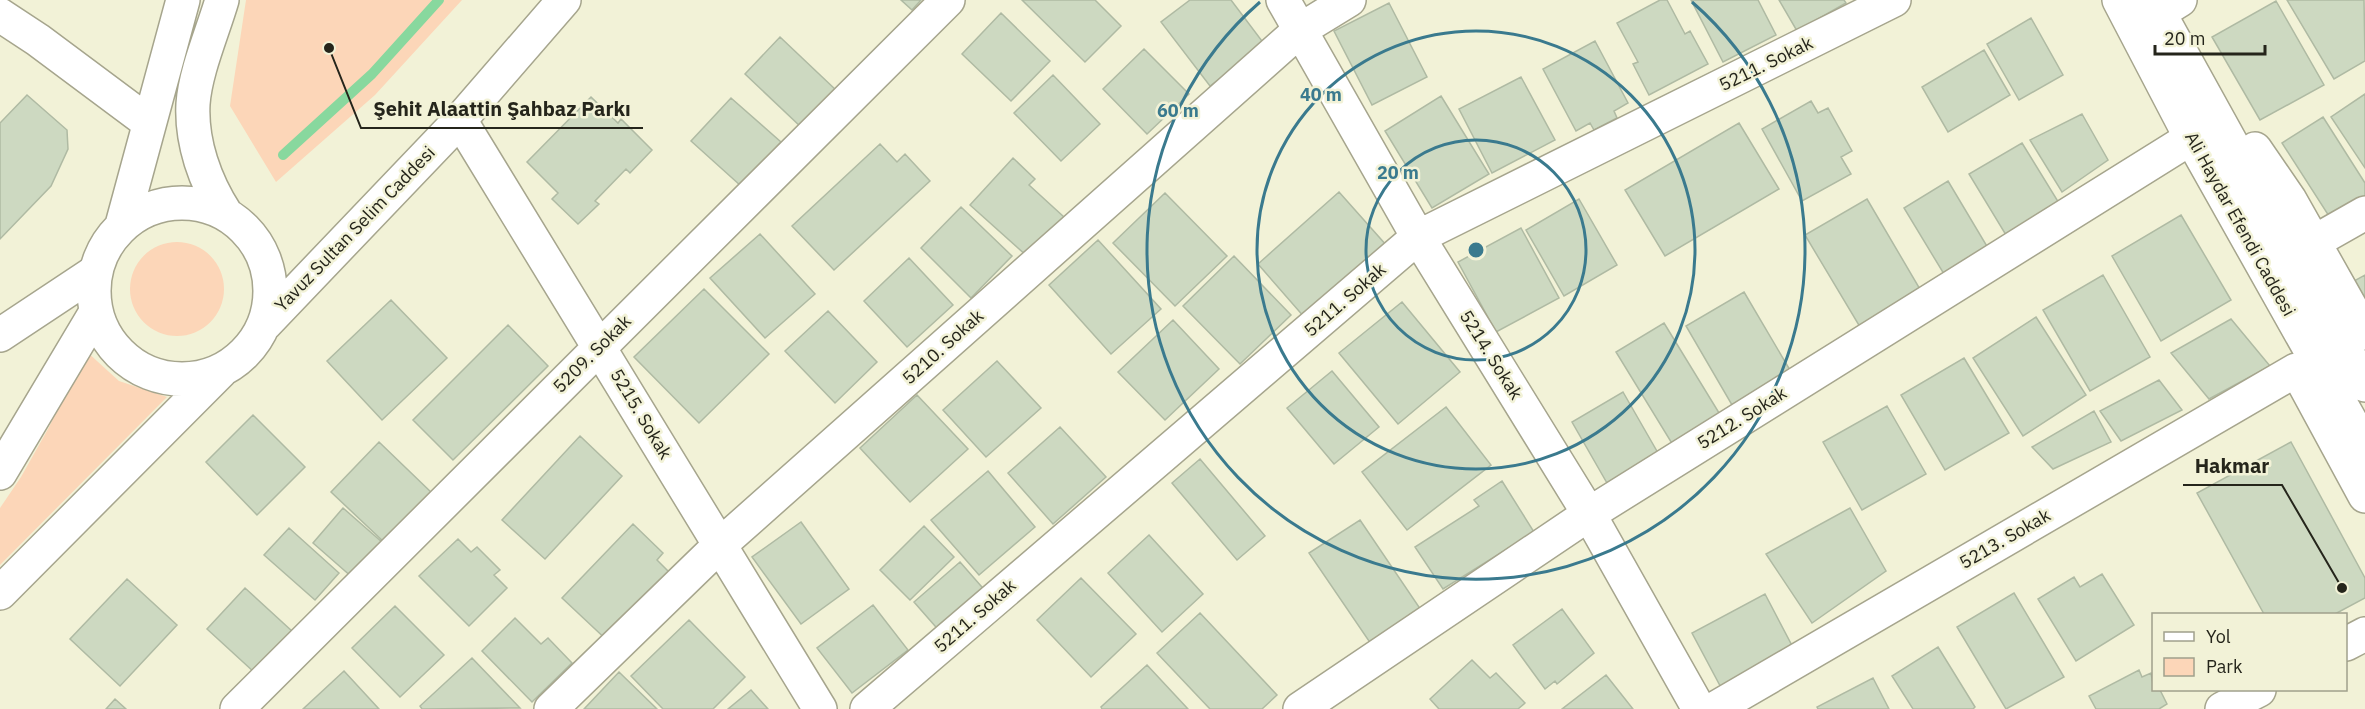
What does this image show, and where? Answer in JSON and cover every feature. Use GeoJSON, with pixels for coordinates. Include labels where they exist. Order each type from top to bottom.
{"type":"FeatureCollection","features":[{"type":"Feature","properties":{"kind":"street"},"geometry":{"type":"LineString","coordinates":[[122,225],[148,122],[183,0]]}},
{"type":"Feature","properties":{"kind":"street"},"geometry":{"type":"LineString","coordinates":[[222,0],[193,102],[194,126],[203,169],[213,194],[226,214]]}},
{"type":"Feature","properties":{"kind":"street","name":"Yavuz Sultan Selim Caddesi"},"geometry":{"type":"LineString","coordinates":[[0,593],[222,370],[248,351],[265,324],[460,120],[564,0]]}},
{"type":"Feature","properties":{"kind":"street","name":"5209. Sokak"},"geometry":{"type":"LineString","coordinates":[[237,709],[948,0]]}},
{"type":"Feature","properties":{"kind":"street","name":"5214. Sokak"},"geometry":{"type":"LineString","coordinates":[[1283,0],[1418,237],[1589,514],[1699,709]]}},
{"type":"Feature","properties":{"kind":"street","name":"5210. Sokak"},"geometry":{"type":"LineString","coordinates":[[551,709],[721,544],[1300,30],[1349,0]]}},
{"type":"Feature","properties":{"kind":"street","name":"5211. Sokak"},"geometry":{"type":"LineString","coordinates":[[867,709],[1418,237],[1894,0]]}},
{"type":"Feature","properties":{"kind":"street","name":"Ali Haydar Efendi Caddesi"},"geometry":{"type":"LineString","coordinates":[[2119,0],[2191,138],[2365,447]]}},
{"type":"Feature","properties":{"kind":"street","name":"Ali Haydar Efendi Caddesi"},"geometry":{"type":"LineString","coordinates":[[2164,4],[2183,58],[2365,386]]}},
{"type":"Feature","properties":{"kind":"street"},"geometry":{"type":"LineString","coordinates":[[0,15],[38,40],[148,122]]}},
{"type":"Feature","properties":{"kind":"street"},"geometry":{"type":"LineString","coordinates":[[2183,58],[2216,95],[2258,154],[2314,242],[2365,333]]}},
{"type":"Feature","properties":{"kind":"street","name":"5215. Sokak"},"geometry":{"type":"LineString","coordinates":[[460,120],[820,709]]}},
{"type":"Feature","properties":{"kind":"street"},"geometry":{"type":"LineString","coordinates":[[2191,138],[2203,186],[2216,221],[2365,496]]}},
{"type":"Feature","properties":{"kind":"street","name":"5212. Sokak"},"geometry":{"type":"LineString","coordinates":[[1300,709],[1589,514],[2191,138]]}},
{"type":"Feature","properties":{"kind":"street","name":"Yavuz Sultan Selim Caddesi"},"geometry":{"type":"LineString","coordinates":[[222,370],[207,376],[184,379],[160,376],[131,363],[114,347],[96,312],[95,272],[105,247],[122,225],[149,209],[180,202],[212,207],[226,214],[250,234],[266,262],[271,293],[265,324]]}},
{"type":"Feature","properties":{"kind":"street"},"geometry":{"type":"LineString","coordinates":[[2314,242],[2365,213]]}},
{"type":"Feature","properties":{"kind":"street"},"geometry":{"type":"LineString","coordinates":[[0,334],[95,272]]}},
{"type":"Feature","properties":{"kind":"street"},"geometry":{"type":"LineString","coordinates":[[0,473],[96,312]]}},
{"type":"Feature","properties":{"kind":"street","name":"5213. Sokak"},"geometry":{"type":"LineString","coordinates":[[1714,709],[2296,370]]}},
{"type":"Feature","properties":{"kind":"street"},"geometry":{"type":"LineString","coordinates":[[2347,643],[2365,634]]}},
{"type":"Feature","properties":{"kind":"street"},"geometry":{"type":"LineString","coordinates":[[2222,709],[2257,691]]}},
{"type":"Feature","properties":{"kind":"green space"},"geometry":{"type":"Polygon","coordinates":[[[246,0],[462,0],[375,95],[276,182],[230,106],[246,0]]]}},
{"type":"Feature","properties":{"kind":"green space"},"geometry":{"type":"Polygon","coordinates":[[[177,242],[195,246],[210,256],[220,271],[224,289],[220,307],[210,322],[195,332],[177,336],[159,332],[144,322],[134,307],[130,289],[134,271],[144,256],[159,246],[177,242]]]}},
{"type":"Feature","properties":{"kind":"green space"},"geometry":{"type":"Polygon","coordinates":[[[86,351],[119,381],[167,397],[0,565],[0,508],[21,477],[48,429],[86,351]]]}},
{"type":"Feature","properties":{"kind":"building"},"geometry":{"type":"Polygon","coordinates":[[[901,0],[921,0],[912,10],[901,0]]]}},
{"type":"Feature","properties":{"kind":"building"},"geometry":{"type":"Polygon","coordinates":[[[1022,0],[1095,0],[1121,26],[1085,62],[1022,0]]]}},
{"type":"Feature","properties":{"kind":"building"},"geometry":{"type":"Polygon","coordinates":[[[1190,0],[1231,0],[1265,45],[1210,86],[1161,22],[1190,0]]]}},
{"type":"Feature","properties":{"kind":"building"},"geometry":{"type":"Polygon","coordinates":[[[1660,0],[1667,0],[1685,34],[1690,31],[1708,64],[1649,95],[1633,64],[1638,62],[1617,23],[1660,0]]]}},
{"type":"Feature","properties":{"kind":"building"},"geometry":{"type":"Polygon","coordinates":[[[1691,0],[1758,0],[1776,35],[1723,62],[1691,0]]]}},
{"type":"Feature","properties":{"kind":"building"},"geometry":{"type":"Polygon","coordinates":[[[1779,0],[1844,0],[1846,3],[1797,31],[1779,0]]]}},
{"type":"Feature","properties":{"kind":"building"},"geometry":{"type":"Polygon","coordinates":[[[2287,0],[2364,0],[2365,61],[2334,79],[2287,0]]]}},
{"type":"Feature","properties":{"kind":"building"},"geometry":{"type":"Polygon","coordinates":[[[2276,1],[2324,85],[2260,120],[2212,37],[2276,1]]]}},
{"type":"Feature","properties":{"kind":"building"},"geometry":{"type":"Polygon","coordinates":[[[1389,3],[1427,77],[1372,105],[1334,31],[1389,3]]]}},
{"type":"Feature","properties":{"kind":"building"},"geometry":{"type":"Polygon","coordinates":[[[1001,13],[1050,61],[1011,101],[962,54],[1001,13]]]}},
{"type":"Feature","properties":{"kind":"building"},"geometry":{"type":"Polygon","coordinates":[[[2031,18],[2063,75],[2019,100],[1987,44],[2031,18]]]}},
{"type":"Feature","properties":{"kind":"building"},"geometry":{"type":"Polygon","coordinates":[[[780,37],[837,91],[802,128],[745,74],[780,37]]]}},
{"type":"Feature","properties":{"kind":"building"},"geometry":{"type":"Polygon","coordinates":[[[1595,41],[1628,103],[1614,111],[1617,118],[1594,130],[1590,123],[1576,131],[1543,69],[1595,41]]]}},
{"type":"Feature","properties":{"kind":"building"},"geometry":{"type":"Polygon","coordinates":[[[1144,49],[1189,94],[1147,134],[1103,89],[1144,49]]]}},
{"type":"Feature","properties":{"kind":"building"},"geometry":{"type":"Polygon","coordinates":[[[1984,50],[2010,95],[1948,132],[1922,87],[1984,50]]]}},
{"type":"Feature","properties":{"kind":"building"},"geometry":{"type":"Polygon","coordinates":[[[1053,75],[1100,124],[1061,161],[1014,113],[1053,75]]]}},
{"type":"Feature","properties":{"kind":"building"},"geometry":{"type":"Polygon","coordinates":[[[1521,77],[1555,140],[1492,173],[1459,109],[1521,77]]]}},
{"type":"Feature","properties":{"kind":"building"},"geometry":{"type":"Polygon","coordinates":[[[2365,94],[2365,168],[2331,117],[2365,94]]]}},
{"type":"Feature","properties":{"kind":"building"},"geometry":{"type":"Polygon","coordinates":[[[27,95],[67,130],[68,149],[51,186],[0,239],[0,123],[27,95]]]}},
{"type":"Feature","properties":{"kind":"building"},"geometry":{"type":"Polygon","coordinates":[[[1441,96],[1489,174],[1432,208],[1385,131],[1441,96]]]}},
{"type":"Feature","properties":{"kind":"building"},"geometry":{"type":"Polygon","coordinates":[[[591,97],[618,123],[621,119],[652,150],[630,173],[626,169],[595,201],[599,204],[578,224],[552,199],[558,193],[527,162],[591,97]]]}},
{"type":"Feature","properties":{"kind":"building"},"geometry":{"type":"Polygon","coordinates":[[[731,98],[781,142],[741,186],[691,141],[731,98]]]}},
{"type":"Feature","properties":{"kind":"building"},"geometry":{"type":"Polygon","coordinates":[[[1811,101],[1818,113],[1828,108],[1852,151],[1841,157],[1851,174],[1802,201],[1762,129],[1811,101]]]}},
{"type":"Feature","properties":{"kind":"building"},"geometry":{"type":"Polygon","coordinates":[[[2082,114],[2108,160],[2062,192],[2030,140],[2082,114]]]}},
{"type":"Feature","properties":{"kind":"building"},"geometry":{"type":"Polygon","coordinates":[[[2323,117],[2365,183],[2365,208],[2336,227],[2282,143],[2323,117]]]}},
{"type":"Feature","properties":{"kind":"building"},"geometry":{"type":"Polygon","coordinates":[[[1739,123],[1779,189],[1665,256],[1625,190],[1739,123]]]}},
{"type":"Feature","properties":{"kind":"building"},"geometry":{"type":"Polygon","coordinates":[[[2022,143],[2062,208],[2009,240],[1969,174],[2022,143]]]}},
{"type":"Feature","properties":{"kind":"building"},"geometry":{"type":"Polygon","coordinates":[[[880,144],[897,162],[905,154],[930,181],[834,270],[792,226],[880,144]]]}},
{"type":"Feature","properties":{"kind":"building"},"geometry":{"type":"Polygon","coordinates":[[[1013,158],[1035,179],[1029,185],[1064,217],[1027,256],[970,205],[1013,158]]]}},
{"type":"Feature","properties":{"kind":"building"},"geometry":{"type":"Polygon","coordinates":[[[1948,181],[1991,253],[1947,279],[1904,208],[1948,181]]]}},
{"type":"Feature","properties":{"kind":"building"},"geometry":{"type":"Polygon","coordinates":[[[1339,192],[1387,246],[1305,318],[1258,264],[1339,192]]]}},
{"type":"Feature","properties":{"kind":"building"},"geometry":{"type":"Polygon","coordinates":[[[1165,193],[1227,256],[1175,306],[1113,243],[1165,193]]]}},
{"type":"Feature","properties":{"kind":"building"},"geometry":{"type":"Polygon","coordinates":[[[1579,199],[1617,265],[1564,296],[1526,230],[1579,199]]]}},
{"type":"Feature","properties":{"kind":"building"},"geometry":{"type":"Polygon","coordinates":[[[1867,199],[1924,296],[1863,332],[1805,235],[1867,199]]]}},
{"type":"Feature","properties":{"kind":"building"},"geometry":{"type":"Polygon","coordinates":[[[961,207],[1012,256],[971,298],[921,248],[961,207]]]}},
{"type":"Feature","properties":{"kind":"building"},"geometry":{"type":"Polygon","coordinates":[[[2181,215],[2231,300],[2161,341],[2112,256],[2181,215]]]}},
{"type":"Feature","properties":{"kind":"building"},"geometry":{"type":"Polygon","coordinates":[[[1521,228],[1559,298],[1496,332],[1458,262],[1521,228]]]}},
{"type":"Feature","properties":{"kind":"building"},"geometry":{"type":"Polygon","coordinates":[[[760,234],[815,294],[765,338],[710,278],[760,234]]]}},
{"type":"Feature","properties":{"kind":"building"},"geometry":{"type":"Polygon","coordinates":[[[1098,240],[1161,309],[1111,354],[1049,285],[1098,240]]]}},
{"type":"Feature","properties":{"kind":"building"},"geometry":{"type":"Polygon","coordinates":[[[1234,256],[1291,315],[1240,364],[1183,306],[1234,256]]]}},
{"type":"Feature","properties":{"kind":"building"},"geometry":{"type":"Polygon","coordinates":[[[909,258],[953,305],[907,347],[864,301],[909,258]]]}},
{"type":"Feature","properties":{"kind":"building"},"geometry":{"type":"Polygon","coordinates":[[[2103,275],[2150,357],[2090,391],[2043,310],[2103,275]]]}},
{"type":"Feature","properties":{"kind":"building"},"geometry":{"type":"Polygon","coordinates":[[[2365,275],[2365,302],[2354,281],[2365,275]]]}},
{"type":"Feature","properties":{"kind":"building"},"geometry":{"type":"Polygon","coordinates":[[[704,289],[769,354],[699,423],[634,357],[704,289]]]}},
{"type":"Feature","properties":{"kind":"building"},"geometry":{"type":"Polygon","coordinates":[[[1744,292],[1797,382],[1739,417],[1686,326],[1744,292]]]}},
{"type":"Feature","properties":{"kind":"building"},"geometry":{"type":"Polygon","coordinates":[[[391,300],[447,358],[382,420],[327,361],[391,300]]]}},
{"type":"Feature","properties":{"kind":"building"},"geometry":{"type":"Polygon","coordinates":[[[1402,302],[1460,372],[1398,424],[1339,353],[1402,302]]]}},
{"type":"Feature","properties":{"kind":"building"},"geometry":{"type":"Polygon","coordinates":[[[828,311],[877,362],[835,403],[785,351],[828,311]]]}},
{"type":"Feature","properties":{"kind":"building"},"geometry":{"type":"Polygon","coordinates":[[[2036,317],[2086,395],[2023,436],[1973,358],[2036,317]]]}},
{"type":"Feature","properties":{"kind":"building"},"geometry":{"type":"Polygon","coordinates":[[[2231,319],[2270,366],[2209,399],[2171,353],[2231,319]]]}},
{"type":"Feature","properties":{"kind":"building"},"geometry":{"type":"Polygon","coordinates":[[[1173,320],[1219,369],[1165,420],[1118,372],[1173,320]]]}},
{"type":"Feature","properties":{"kind":"building"},"geometry":{"type":"Polygon","coordinates":[[[1664,323],[1724,421],[1676,450],[1616,352],[1664,323]]]}},
{"type":"Feature","properties":{"kind":"building"},"geometry":{"type":"Polygon","coordinates":[[[508,325],[548,366],[453,460],[413,420],[508,325]]]}},
{"type":"Feature","properties":{"kind":"building"},"geometry":{"type":"Polygon","coordinates":[[[1964,358],[2009,433],[1945,470],[1901,395],[1964,358]]]}},
{"type":"Feature","properties":{"kind":"building"},"geometry":{"type":"Polygon","coordinates":[[[997,361],[1041,408],[986,457],[943,410],[997,361]]]}},
{"type":"Feature","properties":{"kind":"building"},"geometry":{"type":"Polygon","coordinates":[[[1332,371],[1379,427],[1334,464],[1287,408],[1332,371]]]}},
{"type":"Feature","properties":{"kind":"building"},"geometry":{"type":"Polygon","coordinates":[[[2159,380],[2182,410],[2121,441],[2100,411],[2159,380]]]}},
{"type":"Feature","properties":{"kind":"building"},"geometry":{"type":"Polygon","coordinates":[[[1623,392],[1658,453],[1607,483],[1572,422],[1623,392]]]}},
{"type":"Feature","properties":{"kind":"building"},"geometry":{"type":"Polygon","coordinates":[[[917,395],[968,449],[910,502],[860,448],[917,395]]]}},
{"type":"Feature","properties":{"kind":"building"},"geometry":{"type":"Polygon","coordinates":[[[1887,406],[1926,474],[1862,510],[1823,442],[1887,406]]]}},
{"type":"Feature","properties":{"kind":"building"},"geometry":{"type":"Polygon","coordinates":[[[1446,407],[1491,465],[1407,530],[1362,472],[1446,407]]]}},
{"type":"Feature","properties":{"kind":"building"},"geometry":{"type":"Polygon","coordinates":[[[2094,411],[2111,442],[2053,469],[2032,447],[2094,411]]]}},
{"type":"Feature","properties":{"kind":"building"},"geometry":{"type":"Polygon","coordinates":[[[253,415],[305,467],[257,515],[206,462],[253,415]]]}},
{"type":"Feature","properties":{"kind":"building"},"geometry":{"type":"Polygon","coordinates":[[[1060,427],[1106,477],[1053,524],[1008,473],[1060,427]]]}},
{"type":"Feature","properties":{"kind":"building"},"geometry":{"type":"Polygon","coordinates":[[[580,436],[622,476],[545,559],[502,520],[580,436]]]}},
{"type":"Feature","properties":{"kind":"building"},"geometry":{"type":"Polygon","coordinates":[[[379,442],[434,495],[386,544],[331,492],[379,442]]]}},
{"type":"Feature","properties":{"kind":"building"},"geometry":{"type":"Polygon","coordinates":[[[2291,442],[2365,578],[2365,598],[2337,613],[2263,613],[2197,493],[2291,442]]]}},
{"type":"Feature","properties":{"kind":"building"},"geometry":{"type":"Polygon","coordinates":[[[1200,459],[1265,536],[1237,560],[1172,483],[1200,459]]]}},
{"type":"Feature","properties":{"kind":"building"},"geometry":{"type":"Polygon","coordinates":[[[988,471],[1035,527],[979,575],[931,520],[988,471]]]}},
{"type":"Feature","properties":{"kind":"building"},"geometry":{"type":"Polygon","coordinates":[[[1502,481],[1534,532],[1443,589],[1415,547],[1479,506],[1474,500],[1502,481]]]}},
{"type":"Feature","properties":{"kind":"building"},"geometry":{"type":"Polygon","coordinates":[[[343,508],[383,543],[353,578],[313,543],[343,508]]]}},
{"type":"Feature","properties":{"kind":"building"},"geometry":{"type":"Polygon","coordinates":[[[1850,508],[1886,571],[1812,623],[1766,554],[1850,508]]]}},
{"type":"Feature","properties":{"kind":"building"},"geometry":{"type":"Polygon","coordinates":[[[1360,520],[1421,610],[1371,644],[1309,553],[1360,520]]]}},
{"type":"Feature","properties":{"kind":"building"},"geometry":{"type":"Polygon","coordinates":[[[801,522],[849,589],[801,624],[752,557],[801,522]]]}},
{"type":"Feature","properties":{"kind":"building"},"geometry":{"type":"Polygon","coordinates":[[[633,524],[663,553],[657,560],[675,578],[611,644],[562,598],[633,524]]]}},
{"type":"Feature","properties":{"kind":"building"},"geometry":{"type":"Polygon","coordinates":[[[924,526],[954,557],[910,600],[880,570],[924,526]]]}},
{"type":"Feature","properties":{"kind":"building"},"geometry":{"type":"Polygon","coordinates":[[[289,528],[339,573],[315,600],[264,555],[289,528]]]}},
{"type":"Feature","properties":{"kind":"building"},"geometry":{"type":"Polygon","coordinates":[[[1149,535],[1203,594],[1162,632],[1108,573],[1149,535]]]}},
{"type":"Feature","properties":{"kind":"building"},"geometry":{"type":"Polygon","coordinates":[[[458,539],[471,552],[477,547],[500,570],[494,575],[507,588],[469,626],[419,576],[458,539]]]}},
{"type":"Feature","properties":{"kind":"building"},"geometry":{"type":"Polygon","coordinates":[[[960,562],[988,594],[942,634],[914,602],[960,562]]]}},
{"type":"Feature","properties":{"kind":"building"},"geometry":{"type":"Polygon","coordinates":[[[2102,574],[2134,625],[2076,661],[2038,599],[2074,577],[2080,587],[2102,574]]]}},
{"type":"Feature","properties":{"kind":"building"},"geometry":{"type":"Polygon","coordinates":[[[1081,578],[1136,634],[1091,677],[1037,620],[1081,578]]]}},
{"type":"Feature","properties":{"kind":"building"},"geometry":{"type":"Polygon","coordinates":[[[127,579],[177,625],[120,686],[70,639],[127,579]]]}},
{"type":"Feature","properties":{"kind":"building"},"geometry":{"type":"Polygon","coordinates":[[[245,588],[293,632],[255,673],[207,629],[245,588]]]}},
{"type":"Feature","properties":{"kind":"building"},"geometry":{"type":"Polygon","coordinates":[[[2014,593],[2064,677],[2006,709],[1957,627],[2014,593]]]}},
{"type":"Feature","properties":{"kind":"building"},"geometry":{"type":"Polygon","coordinates":[[[1765,594],[1798,657],[1725,695],[1692,633],[1765,594]]]}},
{"type":"Feature","properties":{"kind":"building"},"geometry":{"type":"Polygon","coordinates":[[[873,605],[908,650],[852,693],[817,648],[873,605]]]}},
{"type":"Feature","properties":{"kind":"building"},"geometry":{"type":"Polygon","coordinates":[[[395,606],[444,655],[400,697],[352,648],[395,606]]]}},
{"type":"Feature","properties":{"kind":"building"},"geometry":{"type":"Polygon","coordinates":[[[1562,609],[1594,653],[1557,684],[1555,681],[1545,689],[1513,645],[1562,609]]]}},
{"type":"Feature","properties":{"kind":"building"},"geometry":{"type":"Polygon","coordinates":[[[1200,613],[1277,695],[1262,709],[1210,709],[1157,653],[1200,613]]]}},
{"type":"Feature","properties":{"kind":"building"},"geometry":{"type":"Polygon","coordinates":[[[515,618],[541,644],[548,638],[572,663],[532,702],[482,651],[515,618]]]}},
{"type":"Feature","properties":{"kind":"building"},"geometry":{"type":"Polygon","coordinates":[[[689,620],[745,677],[713,709],[663,709],[631,676],[689,620]]]}},
{"type":"Feature","properties":{"kind":"building"},"geometry":{"type":"Polygon","coordinates":[[[1938,647],[1975,707],[1973,709],[1913,709],[1892,676],[1938,647]]]}},
{"type":"Feature","properties":{"kind":"building"},"geometry":{"type":"Polygon","coordinates":[[[472,658],[520,708],[422,709],[420,706],[472,658]]]}},
{"type":"Feature","properties":{"kind":"building"},"geometry":{"type":"Polygon","coordinates":[[[1472,660],[1490,678],[1496,673],[1525,703],[1518,709],[1439,709],[1430,699],[1472,660]]]}},
{"type":"Feature","properties":{"kind":"building"},"geometry":{"type":"Polygon","coordinates":[[[1147,665],[1188,709],[1102,709],[1101,707],[1147,665]]]}},
{"type":"Feature","properties":{"kind":"building"},"geometry":{"type":"Polygon","coordinates":[[[2139,670],[2142,677],[2151,673],[2152,691],[2160,691],[2167,704],[2159,709],[2096,709],[2089,696],[2139,670]]]}},
{"type":"Feature","properties":{"kind":"building"},"geometry":{"type":"Polygon","coordinates":[[[344,671],[379,709],[303,709],[344,671]]]}},
{"type":"Feature","properties":{"kind":"building"},"geometry":{"type":"Polygon","coordinates":[[[619,672],[657,709],[584,709],[619,672]]]}},
{"type":"Feature","properties":{"kind":"building"},"geometry":{"type":"Polygon","coordinates":[[[1606,675],[1633,709],[1562,709],[1606,675]]]}},
{"type":"Feature","properties":{"kind":"building"},"geometry":{"type":"Polygon","coordinates":[[[1873,678],[1889,709],[1818,709],[1817,707],[1873,678]]]}},
{"type":"Feature","properties":{"kind":"building"},"geometry":{"type":"Polygon","coordinates":[[[751,690],[768,709],[728,709],[751,690]]]}},
{"type":"Feature","properties":{"kind":"building"},"geometry":{"type":"Polygon","coordinates":[[[115,699],[126,709],[106,709],[115,699]]]}},
{"type":"Feature","properties":{"kind":"waterway"},"geometry":{"type":"LineString","coordinates":[[283,155],[372,74],[439,0]]}},
{"type":"Feature","properties":{"kind":"place","name":"Şehit Alaattin Şahbaz Parkı"},"geometry":{"type":"Point","coordinates":[329,48]}},
{"type":"Feature","properties":{"kind":"place","name":"Hakmar"},"geometry":{"type":"Point","coordinates":[2342,588]}}]}
